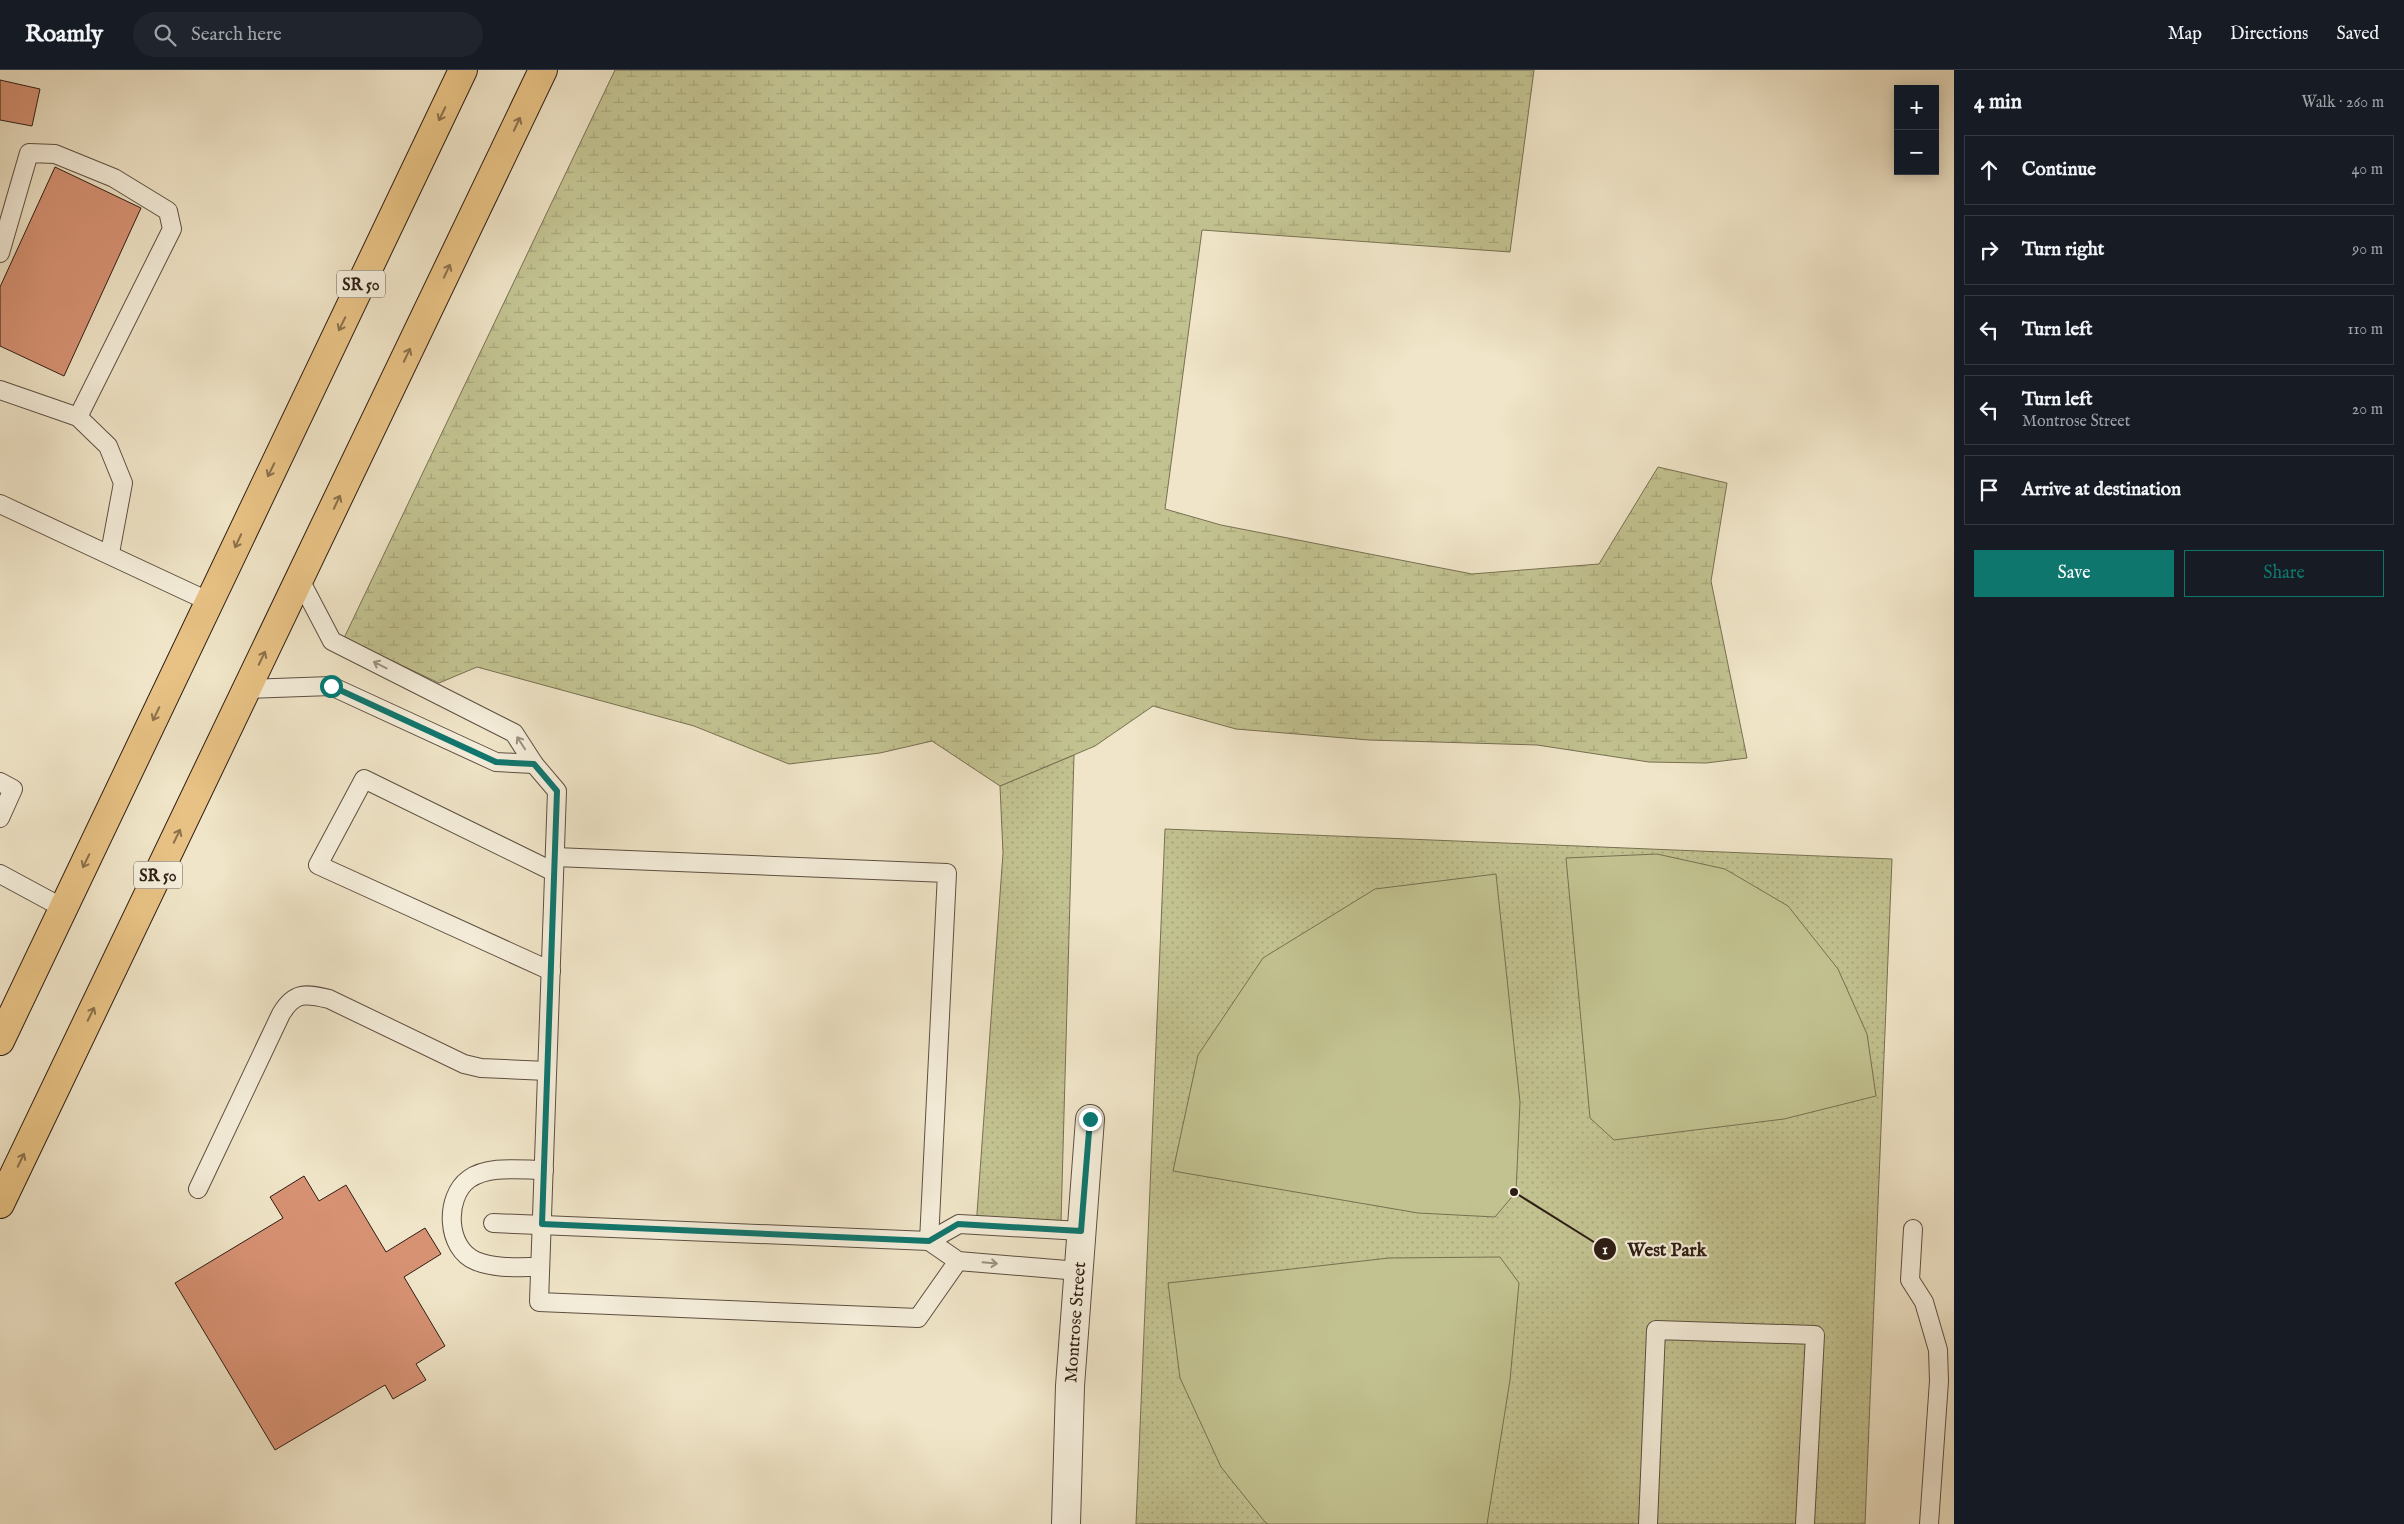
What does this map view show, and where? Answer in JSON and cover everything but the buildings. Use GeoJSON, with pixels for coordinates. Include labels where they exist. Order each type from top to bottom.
{"type":"FeatureCollection","features":[{"type":"Feature","properties":{"kind":"highway","name":"SR 50"},"geometry":{"type":"LineString","coordinates":[[0,1041],[463,70]]}},
{"type":"Feature","properties":{"kind":"highway","name":"SR 50"},"geometry":{"type":"LineString","coordinates":[[0,1204],[543,70]]}},
{"type":"Feature","properties":{"kind":"street","name":"Montrose Street"},"geometry":{"type":"LineString","coordinates":[[1066,1524],[1070,1386],[1090,1119]]}},
{"type":"Feature","properties":{"kind":"lane"},"geometry":{"type":"LineString","coordinates":[[0,253],[29,154],[56,154],[114,178],[168,211],[172,229],[78,417]]}},
{"type":"Feature","properties":{"kind":"lane"},"geometry":{"type":"LineString","coordinates":[[0,390],[78,417],[108,446],[123,483],[110,553]]}},
{"type":"Feature","properties":{"kind":"lane"},"geometry":{"type":"LineString","coordinates":[[0,504],[110,553],[210,602]]}},
{"type":"Feature","properties":{"kind":"lane"},"geometry":{"type":"LineString","coordinates":[[300,580],[332,641],[514,732],[534,764],[557,791],[539,1302],[918,1318],[958,1261]]}},
{"type":"Feature","properties":{"kind":"lane"},"geometry":{"type":"LineString","coordinates":[[247,689],[331,686],[496,762],[534,764]]}},
{"type":"Feature","properties":{"kind":"lane"},"geometry":{"type":"LineString","coordinates":[[551,971],[318,865],[364,779],[554,864],[946,873],[929,1241]]}},
{"type":"Feature","properties":{"kind":"lane"},"geometry":{"type":"LineString","coordinates":[[0,818],[6,786]]}},
{"type":"Feature","properties":{"kind":"lane"},"geometry":{"type":"LineString","coordinates":[[0,874],[63,908]]}},
{"type":"Feature","properties":{"kind":"lane"},"geometry":{"type":"LineString","coordinates":[[198,1189],[281,1014],[288,1001],[300,995],[314,995],[329,999],[464,1064],[481,1068],[547,1071]]}},
{"type":"Feature","properties":{"kind":"lane"},"geometry":{"type":"LineString","coordinates":[[540,1267],[490,1266],[473,1260],[459,1246],[452,1230],[451,1213],[458,1192],[468,1180],[481,1173],[498,1170],[544,1170]]}},
{"type":"Feature","properties":{"kind":"lane"},"geometry":{"type":"LineString","coordinates":[[493,1223],[929,1241],[958,1261],[1079,1270]]}},
{"type":"Feature","properties":{"kind":"lane"},"geometry":{"type":"LineString","coordinates":[[929,1241],[958,1224],[1081,1231]]}},
{"type":"Feature","properties":{"kind":"lane"},"geometry":{"type":"LineString","coordinates":[[1913,1229],[1910,1280],[1924,1302],[1938,1350],[1939,1381],[1929,1524]]}},
{"type":"Feature","properties":{"kind":"lane"},"geometry":{"type":"LineString","coordinates":[[1648,1524],[1656,1330],[1814,1335],[1805,1524]]}},
{"type":"Feature","properties":{"kind":"green space"},"geometry":{"type":"Polygon","coordinates":[[[615,70],[1534,70],[1510,252],[1202,230],[1165,509],[1221,525],[1472,574],[1599,564],[1658,467],[1727,483],[1711,581],[1747,758],[1706,763],[1649,762],[1537,745],[1369,740],[1236,729],[1153,706],[1095,746],[1000,786],[932,741],[880,753],[789,764],[694,726],[477,667],[439,683],[344,638],[615,70]]]}},
{"type":"Feature","properties":{"kind":"green space"},"geometry":{"type":"Polygon","coordinates":[[[1074,755],[1061,1222],[976,1227],[1003,853],[1000,786],[1074,755]]]}},
{"type":"Feature","properties":{"kind":"green space"},"geometry":{"type":"Polygon","coordinates":[[[1165,829],[1892,859],[1865,1524],[1136,1524],[1165,829]]]}},
{"type":"Feature","properties":{"kind":"green space"},"geometry":{"type":"Polygon","coordinates":[[[1657,854],[1725,869],[1788,906],[1838,969],[1867,1034],[1876,1096],[1784,1119],[1614,1140],[1590,1118],[1566,858],[1657,854]]]}},
{"type":"Feature","properties":{"kind":"green space"},"geometry":{"type":"Polygon","coordinates":[[[1496,874],[1520,1102],[1516,1192],[1495,1217],[1418,1213],[1173,1171],[1198,1055],[1263,958],[1375,889],[1496,874]]]}},
{"type":"Feature","properties":{"kind":"green space"},"geometry":{"type":"Polygon","coordinates":[[[1500,1257],[1519,1283],[1510,1380],[1487,1524],[1268,1524],[1265,1522],[1221,1467],[1180,1378],[1168,1283],[1389,1258],[1500,1257]]]}},
{"type":"Feature","properties":{"kind":"place","name":"West Park"},"geometry":{"type":"Point","coordinates":[1514,1192]}},
{"type":"Feature","properties":{"kind":"route"},"geometry":{"type":"LineString","coordinates":[[331,686],[496,762],[534,764],[557,791],[542,1224],[929,1241],[958,1224],[1081,1231],[1090,1119]]}}]}
